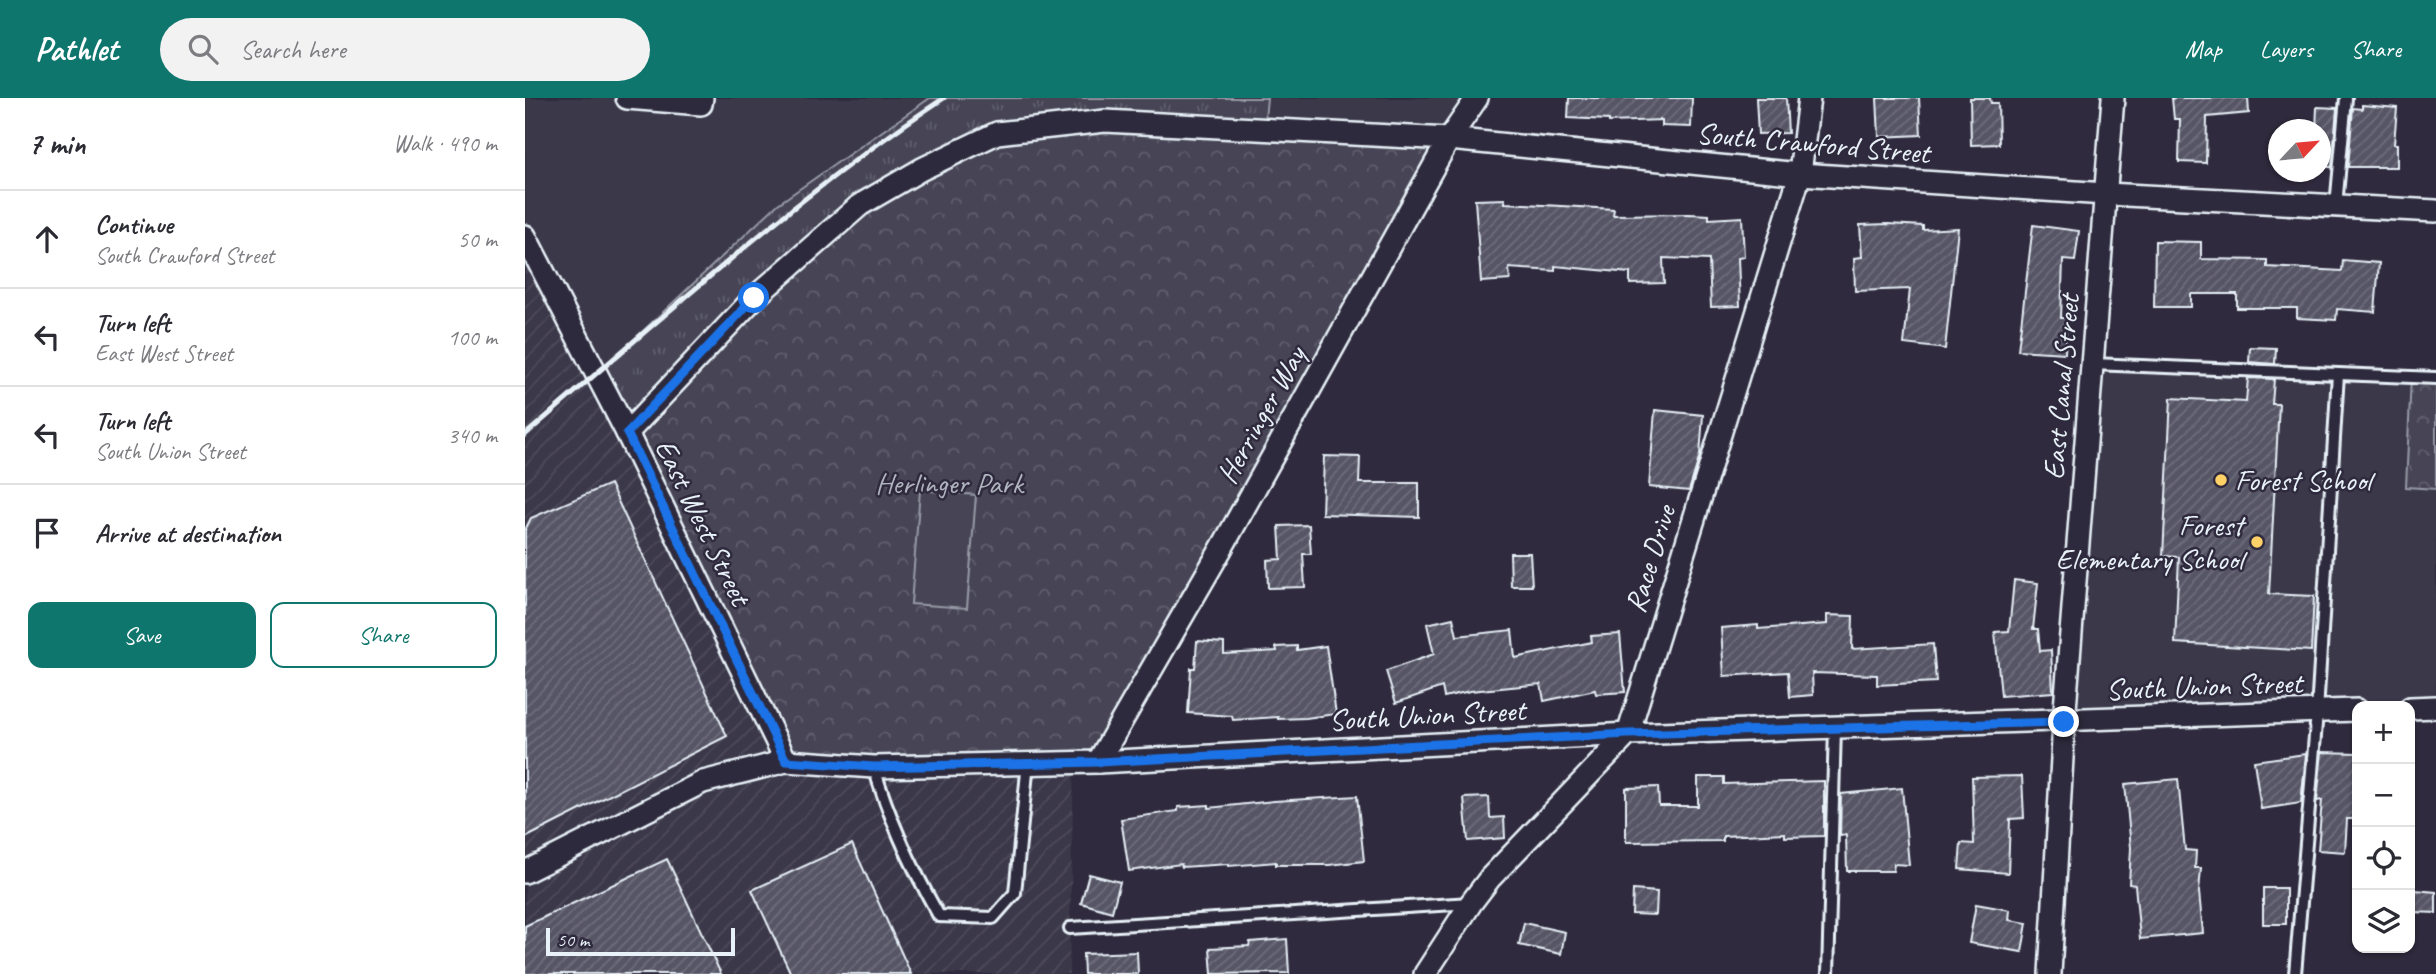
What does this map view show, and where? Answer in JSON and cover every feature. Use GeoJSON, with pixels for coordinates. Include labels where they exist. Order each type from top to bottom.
{"type":"FeatureCollection","features":[{"type":"Feature","properties":{"kind":"street"},"geometry":{"type":"LineString","coordinates":[[627,98],[701,101]]}},
{"type":"Feature","properties":{"kind":"street","name":"Herringer Way"},"geometry":{"type":"LineString","coordinates":[[1098,762],[1220,551],[1449,139],[1477,98]]}},
{"type":"Feature","properties":{"kind":"street","name":"Race Drive"},"geometry":{"type":"LineString","coordinates":[[1425,974],[1490,878],[1628,734],[1800,174],[1809,98]]}},
{"type":"Feature","properties":{"kind":"street","name":"East Canal Street"},"geometry":{"type":"LineString","coordinates":[[2050,974],[2064,722],[2113,98]]}},
{"type":"Feature","properties":{"kind":"street","name":"South Crawford Street"},"geometry":{"type":"LineString","coordinates":[[627,433],[754,298],[860,205],[922,169],[997,133],[1105,121],[1449,139],[1800,174],[2106,194],[2436,211]]}},
{"type":"Feature","properties":{"kind":"street","name":"East West Street"},"geometry":{"type":"LineString","coordinates":[[525,236],[627,433],[786,761]]}},
{"type":"Feature","properties":{"kind":"street"},"geometry":{"type":"LineString","coordinates":[[2415,708],[2436,707]]}},
{"type":"Feature","properties":{"kind":"street","name":"South Union Street"},"geometry":{"type":"LineString","coordinates":[[525,872],[702,782],[786,761],[874,767],[1098,762],[1628,734],[2064,722],[2352,710]]}},
{"type":"Feature","properties":{"kind":"lane"},"geometry":{"type":"LineString","coordinates":[[2336,206],[2346,98]]}},
{"type":"Feature","properties":{"kind":"lane"},"geometry":{"type":"LineString","coordinates":[[2092,365],[2436,378]]}},
{"type":"Feature","properties":{"kind":"lane"},"geometry":{"type":"LineString","coordinates":[[2295,974],[2317,712],[2338,374]]}},
{"type":"Feature","properties":{"kind":"lane"},"geometry":{"type":"LineString","coordinates":[[1828,974],[1835,728]]}},
{"type":"Feature","properties":{"kind":"lane"},"geometry":{"type":"LineString","coordinates":[[874,767],[885,806],[911,865],[939,916],[993,918],[1015,893],[1028,762]]}},
{"type":"Feature","properties":{"kind":"lane"},"geometry":{"type":"LineString","coordinates":[[1070,928],[1471,903]]}},
{"type":"Feature","properties":{"kind":"shaded area"},"geometry":{"type":"Polygon","coordinates":[[[525,98],[930,98],[778,204],[596,375],[525,236],[525,98]]]}},
{"type":"Feature","properties":{"kind":"shaded area"},"geometry":{"type":"Polygon","coordinates":[[[1267,98],[1477,98],[1449,139],[1264,129],[1267,98]]]}},
{"type":"Feature","properties":{"kind":"shaded area"},"geometry":{"type":"Polygon","coordinates":[[[525,236],[596,375],[1074,762],[1069,974],[525,974],[525,236]]]}},
{"type":"Feature","properties":{"kind":"shaded area","name":"Forest Elementary School"},"geometry":{"type":"Polygon","coordinates":[[[2092,364],[2436,378],[2436,707],[2415,707],[2415,701],[2352,701],[2352,706],[2064,722],[2092,364]]]}},
{"type":"Feature","properties":{"kind":"green space"},"geometry":{"type":"Polygon","coordinates":[[[930,98],[1267,98],[1264,129],[627,433],[596,375],[778,204],[930,98]]]}},
{"type":"Feature","properties":{"kind":"green space","name":"Herlinger Park"},"geometry":{"type":"Polygon","coordinates":[[[1105,121],[1449,139],[1098,762],[786,761],[627,433],[860,205],[997,133],[1105,121]]]}},
{"type":"Feature","properties":{"kind":"green space"},"geometry":{"type":"Polygon","coordinates":[[[2411,376],[2436,378],[2436,489],[2406,487],[2411,376]]]}},
{"type":"Feature","properties":{"kind":"green space"},"geometry":{"type":"Polygon","coordinates":[[[920,490],[976,495],[967,608],[911,604],[920,490]]]}},
{"type":"Feature","properties":{"kind":"building"},"geometry":{"type":"Polygon","coordinates":[[[1569,98],[1692,98],[1691,127],[1662,126],[1662,120],[1609,122],[1568,118],[1569,98]]]}},
{"type":"Feature","properties":{"kind":"building"},"geometry":{"type":"Polygon","coordinates":[[[1756,98],[1786,98],[1788,133],[1758,134],[1756,98]]]}},
{"type":"Feature","properties":{"kind":"building"},"geometry":{"type":"Polygon","coordinates":[[[1877,98],[1919,98],[1921,135],[1879,137],[1877,98]]]}},
{"type":"Feature","properties":{"kind":"building"},"geometry":{"type":"Polygon","coordinates":[[[1970,98],[1990,98],[1991,103],[1998,103],[1999,144],[1971,145],[1970,98]]]}},
{"type":"Feature","properties":{"kind":"building"},"geometry":{"type":"Polygon","coordinates":[[[2172,98],[2248,98],[2249,113],[2207,117],[2206,163],[2179,162],[2180,119],[2174,119],[2172,98]]]}},
{"type":"Feature","properties":{"kind":"building"},"geometry":{"type":"Polygon","coordinates":[[[2362,105],[2397,108],[2394,144],[2397,144],[2397,167],[2348,167],[2353,108],[2362,109],[2362,105]]]}},
{"type":"Feature","properties":{"kind":"building"},"geometry":{"type":"Polygon","coordinates":[[[2317,107],[2337,108],[2332,167],[2331,119],[2316,119],[2317,107]]]}},
{"type":"Feature","properties":{"kind":"building"},"geometry":{"type":"Polygon","coordinates":[[[1505,199],[1505,203],[1614,209],[1613,215],[1689,214],[1709,215],[1709,219],[1742,217],[1744,257],[1738,258],[1740,306],[1711,307],[1709,260],[1663,258],[1664,283],[1630,284],[1630,273],[1555,266],[1555,271],[1509,268],[1510,280],[1481,282],[1475,200],[1505,199]]]}},
{"type":"Feature","properties":{"kind":"building"},"geometry":{"type":"Polygon","coordinates":[[[1860,225],[1923,226],[1923,230],[1958,228],[1945,349],[1904,344],[1910,289],[1855,291],[1854,258],[1862,257],[1860,225]]]}},
{"type":"Feature","properties":{"kind":"building"},"geometry":{"type":"Polygon","coordinates":[[[2033,225],[2079,231],[2075,261],[2063,260],[2061,318],[2067,318],[2065,353],[2018,350],[2033,225]]]}},
{"type":"Feature","properties":{"kind":"building"},"geometry":{"type":"Polygon","coordinates":[[[2155,241],[2201,242],[2201,259],[2267,260],[2267,267],[2342,271],[2343,260],[2379,263],[2375,312],[2337,309],[2336,320],[2297,318],[2297,308],[2237,308],[2237,294],[2191,294],[2191,307],[2154,307],[2155,241]]]}},
{"type":"Feature","properties":{"kind":"building"},"geometry":{"type":"Polygon","coordinates":[[[2250,347],[2276,348],[2275,364],[2249,362],[2250,347]]]}},
{"type":"Feature","properties":{"kind":"building","name":"Forest School"},"geometry":{"type":"Polygon","coordinates":[[[2248,378],[2274,379],[2272,404],[2279,404],[2269,594],[2314,596],[2311,651],[2175,643],[2179,557],[2163,556],[2171,398],[2246,402],[2248,378]]]}},
{"type":"Feature","properties":{"kind":"building"},"geometry":{"type":"Polygon","coordinates":[[[1655,410],[1703,415],[1700,455],[1689,491],[1649,487],[1655,410]]]}},
{"type":"Feature","properties":{"kind":"building"},"geometry":{"type":"Polygon","coordinates":[[[1324,456],[1360,457],[1359,483],[1419,483],[1419,517],[1322,514],[1324,456]]]}},
{"type":"Feature","properties":{"kind":"building"},"geometry":{"type":"Polygon","coordinates":[[[610,484],[727,736],[525,838],[525,530],[531,518],[610,484]]]}},
{"type":"Feature","properties":{"kind":"building"},"geometry":{"type":"Polygon","coordinates":[[[1309,525],[1311,554],[1303,554],[1305,587],[1268,588],[1267,560],[1281,559],[1279,526],[1309,525]]]}},
{"type":"Feature","properties":{"kind":"building"},"geometry":{"type":"Polygon","coordinates":[[[1510,553],[1530,553],[1532,586],[1511,586],[1510,553]]]}},
{"type":"Feature","properties":{"kind":"building"},"geometry":{"type":"Polygon","coordinates":[[[2014,580],[2038,583],[2033,629],[2038,629],[2040,651],[2051,650],[2053,692],[2001,696],[1995,632],[2009,631],[2014,580]]]}},
{"type":"Feature","properties":{"kind":"building"},"geometry":{"type":"Polygon","coordinates":[[[1827,615],[1853,616],[1852,649],[1933,644],[1936,682],[1877,685],[1877,675],[1812,673],[1813,695],[1790,697],[1788,672],[1724,676],[1721,628],[1758,625],[1758,629],[1827,624],[1827,615]]]}},
{"type":"Feature","properties":{"kind":"building"},"geometry":{"type":"Polygon","coordinates":[[[1453,618],[1457,636],[1512,630],[1515,658],[1592,642],[1591,636],[1620,634],[1625,692],[1596,694],[1595,690],[1544,701],[1541,684],[1470,691],[1444,697],[1442,687],[1396,703],[1386,671],[1434,654],[1427,624],[1453,618]]]}},
{"type":"Feature","properties":{"kind":"building"},"geometry":{"type":"Polygon","coordinates":[[[1197,641],[1224,643],[1224,654],[1277,651],[1276,647],[1297,646],[1297,650],[1326,646],[1336,714],[1306,718],[1233,720],[1232,716],[1188,713],[1191,668],[1195,668],[1197,641]]]}},
{"type":"Feature","properties":{"kind":"building"},"geometry":{"type":"Polygon","coordinates":[[[2322,752],[2352,753],[2352,819],[2347,819],[2345,852],[2318,850],[2322,800],[2317,801],[2322,752]]]}},
{"type":"Feature","properties":{"kind":"building"},"geometry":{"type":"Polygon","coordinates":[[[2306,754],[2301,803],[2261,809],[2254,761],[2306,754]]]}},
{"type":"Feature","properties":{"kind":"building"},"geometry":{"type":"Polygon","coordinates":[[[2022,776],[2024,818],[2010,819],[2008,873],[1959,869],[1961,843],[1974,844],[1972,777],[2022,776]]]}},
{"type":"Feature","properties":{"kind":"building"},"geometry":{"type":"Polygon","coordinates":[[[1698,777],[1724,777],[1724,784],[1824,781],[1824,836],[1785,837],[1785,833],[1723,836],[1723,841],[1626,842],[1626,788],[1658,787],[1659,806],[1698,806],[1698,777]]]}},
{"type":"Feature","properties":{"kind":"building"},"geometry":{"type":"Polygon","coordinates":[[[2178,779],[2185,850],[2196,851],[2195,868],[2201,868],[2199,892],[2203,933],[2140,939],[2135,885],[2129,884],[2131,848],[2125,784],[2178,779]]]}},
{"type":"Feature","properties":{"kind":"building"},"geometry":{"type":"Polygon","coordinates":[[[1902,788],[1909,865],[1894,864],[1893,871],[1847,871],[1846,835],[1840,836],[1841,794],[1902,788]]]}},
{"type":"Feature","properties":{"kind":"building"},"geometry":{"type":"Polygon","coordinates":[[[1357,796],[1364,861],[1329,865],[1276,865],[1276,862],[1182,867],[1181,864],[1129,871],[1121,819],[1178,811],[1178,807],[1209,805],[1209,808],[1357,796]]]}},
{"type":"Feature","properties":{"kind":"building"},"geometry":{"type":"Polygon","coordinates":[[[1489,797],[1490,818],[1504,817],[1505,838],[1468,841],[1464,798],[1489,797]]]}},
{"type":"Feature","properties":{"kind":"building"},"geometry":{"type":"Polygon","coordinates":[[[852,844],[911,974],[791,974],[752,890],[852,844]]]}},
{"type":"Feature","properties":{"kind":"building"},"geometry":{"type":"Polygon","coordinates":[[[667,859],[721,974],[525,974],[525,926],[667,859]]]}},
{"type":"Feature","properties":{"kind":"building"},"geometry":{"type":"Polygon","coordinates":[[[1089,874],[1120,882],[1112,912],[1081,903],[1089,874]]]}},
{"type":"Feature","properties":{"kind":"building"},"geometry":{"type":"Polygon","coordinates":[[[2263,888],[2286,888],[2286,924],[2263,924],[2263,888]]]}},
{"type":"Feature","properties":{"kind":"building"},"geometry":{"type":"Polygon","coordinates":[[[1633,890],[1657,892],[1656,915],[1632,914],[1633,890]]]}},
{"type":"Feature","properties":{"kind":"building"},"geometry":{"type":"Polygon","coordinates":[[[2415,890],[2436,892],[2436,913],[2415,912],[2415,890]]]}},
{"type":"Feature","properties":{"kind":"building"},"geometry":{"type":"Polygon","coordinates":[[[1976,904],[2010,910],[2009,920],[2027,923],[2022,952],[1969,943],[1976,904]]]}},
{"type":"Feature","properties":{"kind":"building"},"geometry":{"type":"Polygon","coordinates":[[[1524,923],[1565,932],[1561,954],[1519,945],[1524,923]]]}},
{"type":"Feature","properties":{"kind":"building"},"geometry":{"type":"Polygon","coordinates":[[[1287,939],[1289,973],[1212,974],[1210,948],[1249,946],[1250,942],[1287,939]]]}},
{"type":"Feature","properties":{"kind":"building"},"geometry":{"type":"Polygon","coordinates":[[[1137,952],[1138,974],[1084,974],[1083,954],[1137,952]]]}},
{"type":"Feature","properties":{"kind":"railway"},"geometry":{"type":"LineString","coordinates":[[525,435],[781,218],[834,176],[944,98]]}},
{"type":"Feature","properties":{"kind":"place","name":"Forest School"},"geometry":{"type":"Point","coordinates":[2221,480]}},
{"type":"Feature","properties":{"kind":"place","name":"Forest Elementary School"},"geometry":{"type":"Point","coordinates":[2257,542]}},
{"type":"Feature","properties":{"kind":"route"},"geometry":{"type":"LineString","coordinates":[[754,298],[627,433],[786,761],[874,767],[1098,762],[1628,734],[2064,722]]}}]}
